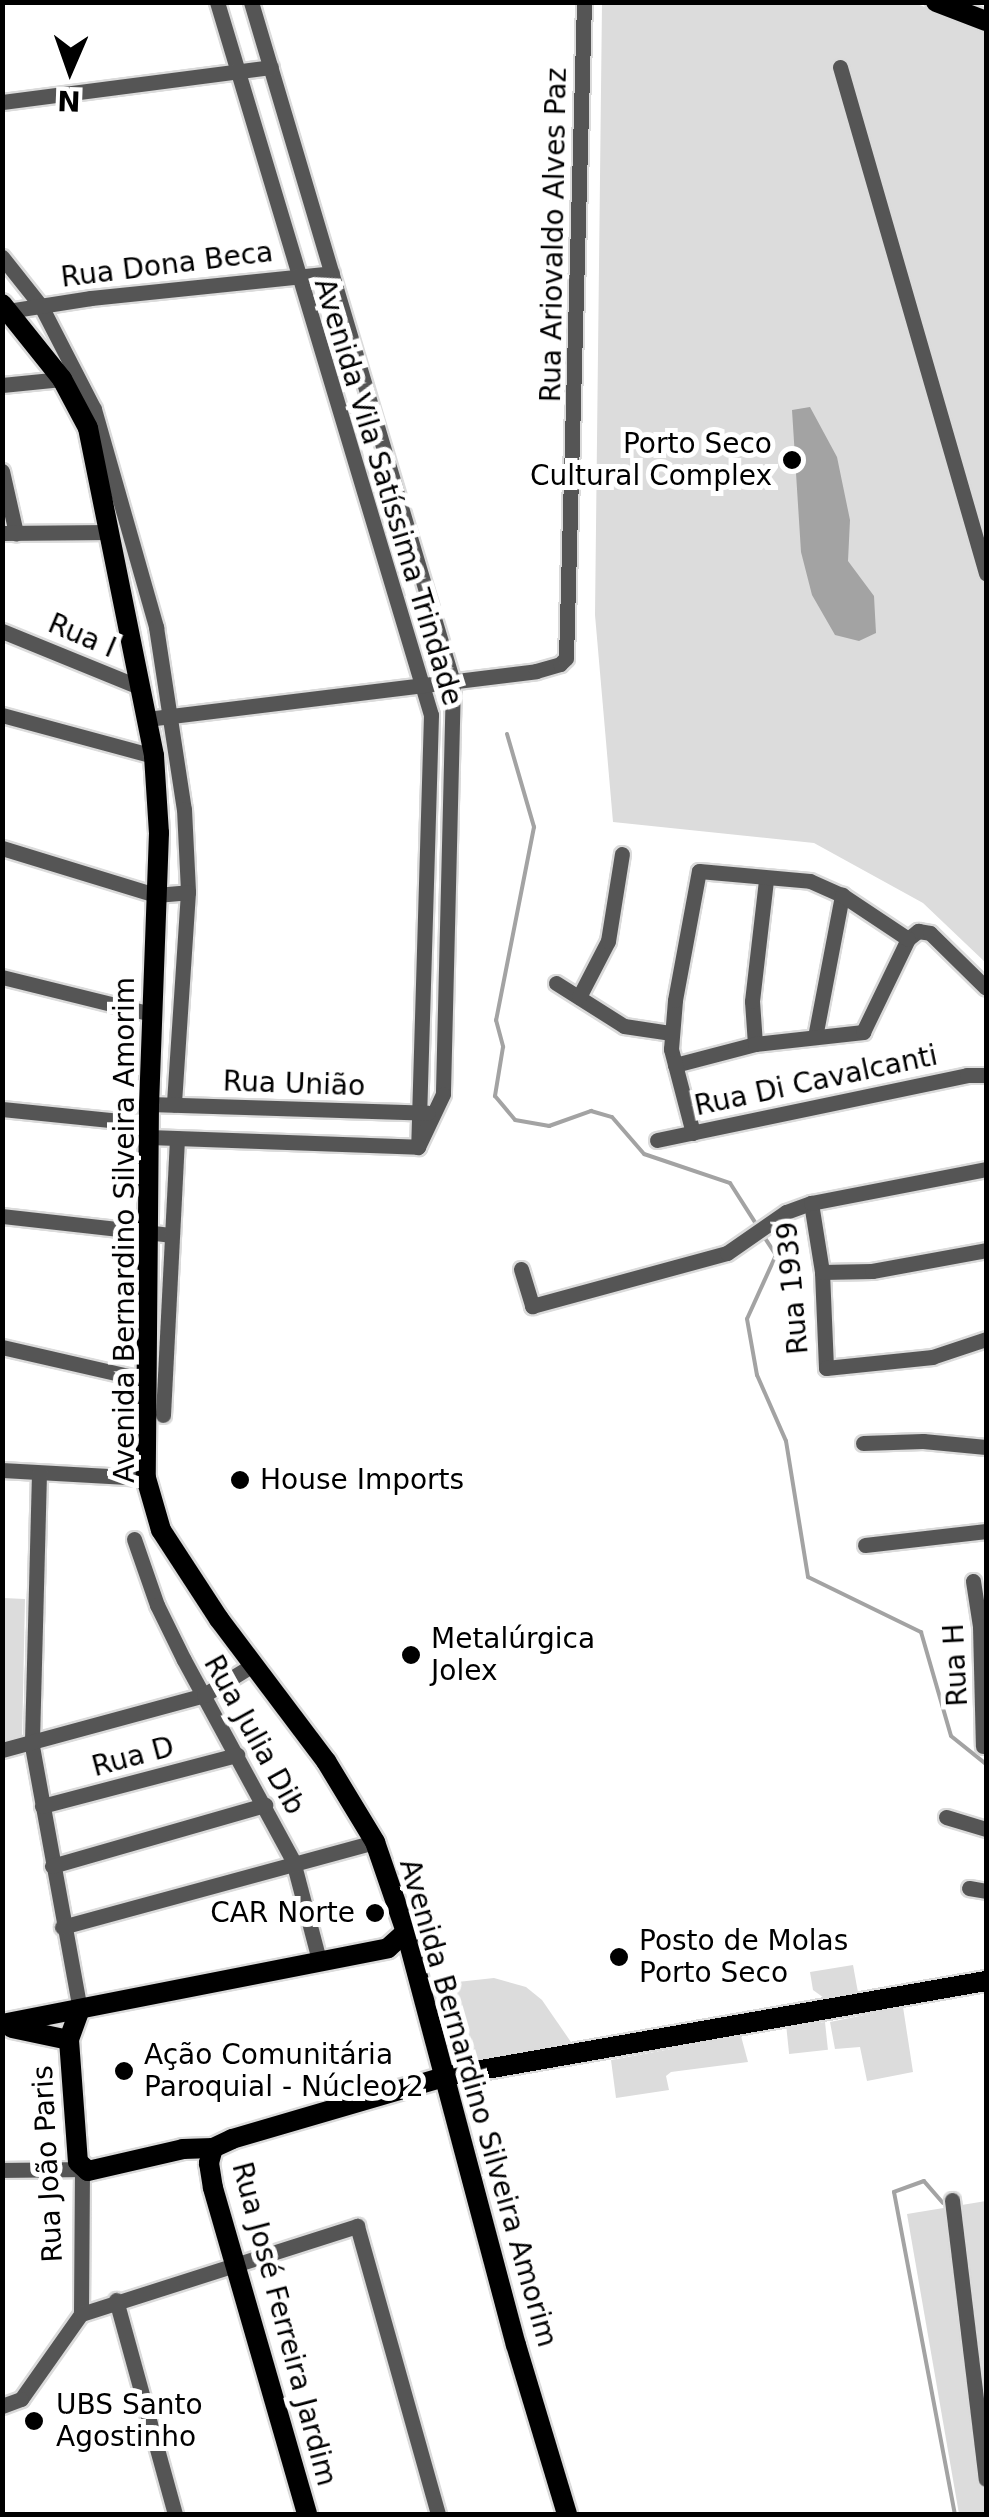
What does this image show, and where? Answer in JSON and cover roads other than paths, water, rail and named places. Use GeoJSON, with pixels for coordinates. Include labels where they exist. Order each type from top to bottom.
{"type":"FeatureCollection","features":[{"type":"Feature","properties":{"kind":"main road"},"geometry":{"type":"LineString","coordinates":[[936,2],[986,21]]}},
{"type":"Feature","properties":{"kind":"main road","name":"Avenida Bernardino Silveira Amorim"},"geometry":{"type":"LineString","coordinates":[[6,308],[62,380],[88,428],[154,756],[160,832],[149,1122],[146,1478],[161,1530],[253,1665],[326,1761],[375,1842],[406,1932],[516,2345],[567,2514]]}},
{"type":"Feature","properties":{"kind":"main road"},"geometry":{"type":"LineString","coordinates":[[2,2026],[388,1948],[406,1932]]}},
{"type":"Feature","properties":{"kind":"main road"},"geometry":{"type":"LineString","coordinates":[[388,1948],[416,1967]]}},
{"type":"Feature","properties":{"kind":"main road"},"geometry":{"type":"LineString","coordinates":[[82,2170],[161,2157],[183,2149],[211,2156],[232,2138],[447,2076],[986,1981]]}},
{"type":"Feature","properties":{"kind":"main road","name":"Rua João Paris"},"geometry":{"type":"LineString","coordinates":[[80,2009],[69,2040],[82,2170]]}},
{"type":"Feature","properties":{"kind":"main road"},"geometry":{"type":"LineString","coordinates":[[2,2026],[69,2040]]}},
{"type":"Feature","properties":{"kind":"main road","name":"Rua José Ferreira Jardim"},"geometry":{"type":"LineString","coordinates":[[211,2156],[233,2263],[307,2514]]}},
{"type":"Feature","properties":{"kind":"street","name":"Avenida Vila Satíssima Trindade"},"geometry":{"type":"LineString","coordinates":[[217,2],[423,686],[433,741],[418,1147]]}},
{"type":"Feature","properties":{"kind":"street","name":"Avenida Vila Satíssima Trindade"},"geometry":{"type":"LineString","coordinates":[[251,2],[452,682],[442,1094],[437,1113],[418,1147]]}},
{"type":"Feature","properties":{"kind":"street","name":"Rua Ariovaldo Alves Paz"},"geometry":{"type":"LineString","coordinates":[[452,682],[549,669],[560,664],[568,649],[584,2]]}},
{"type":"Feature","properties":{"kind":"street"},"geometry":{"type":"LineString","coordinates":[[2,102],[271,66]]}},
{"type":"Feature","properties":{"kind":"street"},"geometry":{"type":"LineString","coordinates":[[840,67],[986,572]]}},
{"type":"Feature","properties":{"kind":"street"},"geometry":{"type":"LineString","coordinates":[[2,257],[41,306],[106,440],[156,628],[172,716],[184,809],[188,892],[180,1138],[164,1415]]}},
{"type":"Feature","properties":{"kind":"street","name":"Rua Dona Beca"},"geometry":{"type":"LineString","coordinates":[[6,308],[332,274]]}},
{"type":"Feature","properties":{"kind":"street"},"geometry":{"type":"LineString","coordinates":[[2,385],[62,380]]}},
{"type":"Feature","properties":{"kind":"street"},"geometry":{"type":"LineString","coordinates":[[2,470],[9,533],[110,532]]}},
{"type":"Feature","properties":{"kind":"street","name":"Rua I"},"geometry":{"type":"LineString","coordinates":[[2,631],[142,688]]}},
{"type":"Feature","properties":{"kind":"street"},"geometry":{"type":"LineString","coordinates":[[147,719],[452,682]]}},
{"type":"Feature","properties":{"kind":"street"},"geometry":{"type":"LineString","coordinates":[[2,715],[154,756]]}},
{"type":"Feature","properties":{"kind":"street"},"geometry":{"type":"LineString","coordinates":[[2,848],[156,895],[188,892]]}},
{"type":"Feature","properties":{"kind":"street"},"geometry":{"type":"LineString","coordinates":[[579,997],[608,941],[622,854]]}},
{"type":"Feature","properties":{"kind":"street"},"geometry":{"type":"LineString","coordinates":[[693,1132],[675,1064],[672,1032],[699,871],[810,881],[913,935],[930,933],[986,988]]}},
{"type":"Feature","properties":{"kind":"street"},"geometry":{"type":"LineString","coordinates":[[755,1044],[752,1001],[766,880]]}},
{"type":"Feature","properties":{"kind":"street"},"geometry":{"type":"LineString","coordinates":[[816,1037],[842,895]]}},
{"type":"Feature","properties":{"kind":"street"},"geometry":{"type":"LineString","coordinates":[[675,1064],[755,1044],[863,1032],[913,935]]}},
{"type":"Feature","properties":{"kind":"street"},"geometry":{"type":"LineString","coordinates":[[2,977],[152,1014]]}},
{"type":"Feature","properties":{"kind":"street"},"geometry":{"type":"LineString","coordinates":[[556,983],[624,1026],[672,1032]]}},
{"type":"Feature","properties":{"kind":"street","name":"Rua Di Cavalcanti"},"geometry":{"type":"LineString","coordinates":[[657,1140],[967,1075],[986,1075]]}},
{"type":"Feature","properties":{"kind":"street","name":"Rua União"},"geometry":{"type":"LineString","coordinates":[[149,1122],[180,1105],[437,1113]]}},
{"type":"Feature","properties":{"kind":"street"},"geometry":{"type":"LineString","coordinates":[[2,1109],[149,1122],[180,1138],[418,1147]]}},
{"type":"Feature","properties":{"kind":"street"},"geometry":{"type":"LineString","coordinates":[[521,1270],[532,1306],[727,1253],[758,1231],[812,1203],[986,1169]]}},
{"type":"Feature","properties":{"kind":"street","name":"Rua 1939"},"geometry":{"type":"LineString","coordinates":[[812,1203],[822,1272],[826,1368],[932,1357],[986,1339]]}},
{"type":"Feature","properties":{"kind":"street"},"geometry":{"type":"LineString","coordinates":[[2,1216],[172,1235]]}},
{"type":"Feature","properties":{"kind":"street"},"geometry":{"type":"LineString","coordinates":[[822,1272],[890,1269],[986,1250]]}},
{"type":"Feature","properties":{"kind":"street"},"geometry":{"type":"LineString","coordinates":[[2,1348],[146,1380]]}},
{"type":"Feature","properties":{"kind":"street"},"geometry":{"type":"LineString","coordinates":[[863,1443],[923,1441],[986,1447]]}},
{"type":"Feature","properties":{"kind":"street"},"geometry":{"type":"LineString","coordinates":[[2,1470],[146,1478]]}},
{"type":"Feature","properties":{"kind":"street"},"geometry":{"type":"LineString","coordinates":[[38,1473],[32,1746],[80,2009]]}},
{"type":"Feature","properties":{"kind":"street"},"geometry":{"type":"LineString","coordinates":[[866,1546],[986,1530]]}},
{"type":"Feature","properties":{"kind":"street","name":"Rua Julia Dib"},"geometry":{"type":"LineString","coordinates":[[134,1538],[158,1605],[294,1862],[319,1960]]}},
{"type":"Feature","properties":{"kind":"street","name":"Rua H"},"geometry":{"type":"LineString","coordinates":[[973,1581],[986,1695],[983,1746]]}},
{"type":"Feature","properties":{"kind":"street"},"geometry":{"type":"LineString","coordinates":[[2,1750],[32,1746],[204,1695],[253,1665]]}},
{"type":"Feature","properties":{"kind":"street","name":"Rua D"},"geometry":{"type":"LineString","coordinates":[[42,1806],[237,1756]]}},
{"type":"Feature","properties":{"kind":"street"},"geometry":{"type":"LineString","coordinates":[[52,1866],[265,1805]]}},
{"type":"Feature","properties":{"kind":"street"},"geometry":{"type":"LineString","coordinates":[[946,1816],[986,1829]]}},
{"type":"Feature","properties":{"kind":"street"},"geometry":{"type":"LineString","coordinates":[[62,1926],[375,1842]]}},
{"type":"Feature","properties":{"kind":"street"},"geometry":{"type":"LineString","coordinates":[[969,1888],[986,1891]]}},
{"type":"Feature","properties":{"kind":"street"},"geometry":{"type":"LineString","coordinates":[[2,2170],[82,2170]]}},
{"type":"Feature","properties":{"kind":"street","name":"Rua João Paris"},"geometry":{"type":"LineString","coordinates":[[81,2314],[82,2170]]}},
{"type":"Feature","properties":{"kind":"street"},"geometry":{"type":"LineString","coordinates":[[952,2200],[978,2326],[986,2479]]}},
{"type":"Feature","properties":{"kind":"street"},"geometry":{"type":"LineString","coordinates":[[2,2406],[21,2399],[81,2314],[356,2226],[438,2514]]}},
{"type":"Feature","properties":{"kind":"street"},"geometry":{"type":"LineString","coordinates":[[116,2300],[175,2514]]}},
{"type":"Feature","properties":{"kind":"waterway"},"geometry":{"type":"LineString","coordinates":[[507,734],[534,827],[496,1020],[503,1047],[495,1096],[515,1120],[549,1126],[591,1111],[612,1117],[644,1154],[730,1183],[758,1227]]}},
{"type":"Feature","properties":{"kind":"waterway"},"geometry":{"type":"LineString","coordinates":[[763,1235],[776,1255],[747,1319],[757,1375],[786,1441],[808,1577],[921,1632],[951,1736],[986,1764]]}},
{"type":"Feature","properties":{"kind":"waterway"},"geometry":{"type":"LineString","coordinates":[[943,2203],[924,2181],[894,2192],[955,2514]]}},
{"type":"Feature","properties":{"kind":"place","name":"Porto Seco Cultural Complex"},"geometry":{"type":"Point","coordinates":[792,460]}},
{"type":"Feature","properties":{"kind":"place","name":"House Imports"},"geometry":{"type":"Point","coordinates":[240,1480]}},
{"type":"Feature","properties":{"kind":"place","name":"Metalúrgica Jolex"},"geometry":{"type":"Point","coordinates":[411,1655]}},
{"type":"Feature","properties":{"kind":"place","name":"CAR Norte"},"geometry":{"type":"Point","coordinates":[375,1913]}},
{"type":"Feature","properties":{"kind":"place","name":"Posto de Molas Porto Seco"},"geometry":{"type":"Point","coordinates":[619,1957]}},
{"type":"Feature","properties":{"kind":"place","name":"Ação Comunitária Paroquial - Núcleo 2"},"geometry":{"type":"Point","coordinates":[124,2071]}},
{"type":"Feature","properties":{"kind":"place","name":"UBS Santo Agostinho"},"geometry":{"type":"Point","coordinates":[34,2421]}}]}
